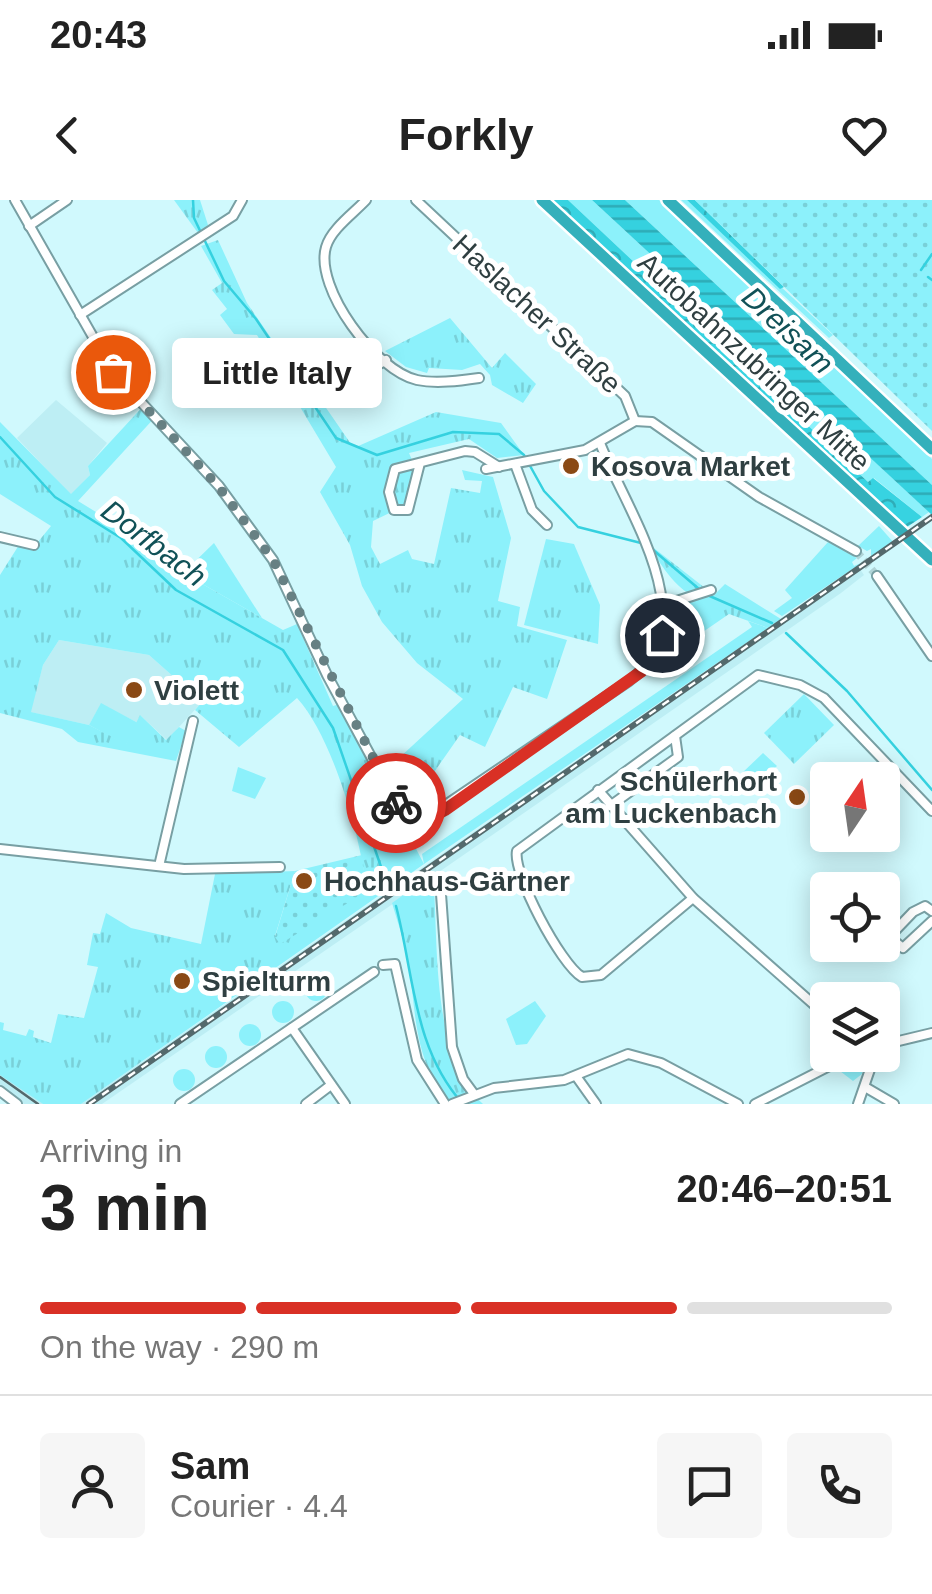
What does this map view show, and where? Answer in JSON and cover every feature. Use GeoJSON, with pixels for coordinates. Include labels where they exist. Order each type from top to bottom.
{"type":"FeatureCollection","features":[{"type":"Feature","properties":{"kind":"highway","name":"Autobahnzubringer Mitte"},"geometry":{"type":"LineString","coordinates":[[542,200],[932,560]]}},
{"type":"Feature","properties":{"kind":"highway"},"geometry":{"type":"LineString","coordinates":[[668,200],[932,448]]}},
{"type":"Feature","properties":{"kind":"street"},"geometry":{"type":"LineString","coordinates":[[15,200],[113,372],[218,486],[273,560],[327,674],[410,829],[456,802],[642,671],[657,650],[664,605],[644,540],[600,442]]}},
{"type":"Feature","properties":{"kind":"street"},"geometry":{"type":"LineString","coordinates":[[28,226],[67,200]]}},
{"type":"Feature","properties":{"kind":"street"},"geometry":{"type":"LineString","coordinates":[[80,315],[233,216],[242,200]]}},
{"type":"Feature","properties":{"kind":"street"},"geometry":{"type":"LineString","coordinates":[[366,200],[328,239],[322,262],[329,285],[350,324],[386,360],[413,379],[479,378]]}},
{"type":"Feature","properties":{"kind":"street","name":"Haslacher Straße"},"geometry":{"type":"LineString","coordinates":[[416,200],[625,396],[635,421],[652,422],[759,497],[856,552]]}},
{"type":"Feature","properties":{"kind":"street"},"geometry":{"type":"LineString","coordinates":[[335,396],[337,390],[386,360]]}},
{"type":"Feature","properties":{"kind":"street"},"geometry":{"type":"LineString","coordinates":[[486,468],[534,462],[600,442],[635,421]]}},
{"type":"Feature","properties":{"kind":"street"},"geometry":{"type":"LineString","coordinates":[[420,463],[408,510],[394,510],[389,492],[395,469],[420,463],[475,452],[498,467]]}},
{"type":"Feature","properties":{"kind":"street"},"geometry":{"type":"LineString","coordinates":[[519,463],[532,510],[547,525]]}},
{"type":"Feature","properties":{"kind":"street"},"geometry":{"type":"LineString","coordinates":[[0,537],[34,545]]}},
{"type":"Feature","properties":{"kind":"street"},"geometry":{"type":"LineString","coordinates":[[877,576],[932,656]]}},
{"type":"Feature","properties":{"kind":"street"},"geometry":{"type":"LineString","coordinates":[[664,605],[706,591]]}},
{"type":"Feature","properties":{"kind":"street"},"geometry":{"type":"LineString","coordinates":[[693,898],[601,976],[582,977],[572,970],[514,862],[521,843],[758,675],[800,684],[824,698],[932,811]]}},
{"type":"Feature","properties":{"kind":"street"},"geometry":{"type":"LineString","coordinates":[[159,866],[193,720]]}},
{"type":"Feature","properties":{"kind":"street"},"geometry":{"type":"LineString","coordinates":[[610,806],[678,756],[675,736]]}},
{"type":"Feature","properties":{"kind":"street"},"geometry":{"type":"LineString","coordinates":[[598,790],[693,898],[810,1001]]}},
{"type":"Feature","properties":{"kind":"street"},"geometry":{"type":"LineString","coordinates":[[0,849],[104,864],[280,868]]}},
{"type":"Feature","properties":{"kind":"street"},"geometry":{"type":"LineString","coordinates":[[440,880],[452,1047],[463,1079],[474,1094]]}},
{"type":"Feature","properties":{"kind":"street"},"geometry":{"type":"LineString","coordinates":[[932,912],[925,906],[916,909],[890,939],[903,948],[932,921]]}},
{"type":"Feature","properties":{"kind":"street"},"geometry":{"type":"LineString","coordinates":[[383,966],[395,964],[418,1060],[454,1102],[474,1094],[576,1076],[618,1055],[637,1055],[738,1104]]}},
{"type":"Feature","properties":{"kind":"street"},"geometry":{"type":"LineString","coordinates":[[180,1104],[374,972]]}},
{"type":"Feature","properties":{"kind":"street"},"geometry":{"type":"LineString","coordinates":[[292,1028],[345,1104]]}},
{"type":"Feature","properties":{"kind":"street"},"geometry":{"type":"LineString","coordinates":[[900,1041],[932,1034]]}},
{"type":"Feature","properties":{"kind":"street"},"geometry":{"type":"LineString","coordinates":[[755,1104],[815,1072]]}},
{"type":"Feature","properties":{"kind":"street"},"geometry":{"type":"LineString","coordinates":[[858,1104],[869,1072]]}},
{"type":"Feature","properties":{"kind":"street"},"geometry":{"type":"LineString","coordinates":[[576,1076],[596,1104]]}},
{"type":"Feature","properties":{"kind":"street"},"geometry":{"type":"LineString","coordinates":[[306,1104],[331,1085]]}},
{"type":"Feature","properties":{"kind":"street"},"geometry":{"type":"LineString","coordinates":[[864,1087],[894,1104]]}},
{"type":"Feature","properties":{"kind":"street"},"geometry":{"type":"LineString","coordinates":[[0,1091],[17,1104]]}},
{"type":"Feature","properties":{"kind":"shaded area","name":"Dreisam"},"geometry":{"type":"Polygon","coordinates":[[[592,200],[625,200],[932,485],[932,515],[592,200]]]}},
{"type":"Feature","properties":{"kind":"shaded area"},"geometry":{"type":"Polygon","coordinates":[[[56,400],[107,443],[88,466],[90,475],[71,495],[17,438],[56,400]]]}},
{"type":"Feature","properties":{"kind":"shaded area"},"geometry":{"type":"Polygon","coordinates":[[[858,566],[864,575],[841,593],[413,890],[102,1104],[81,1104],[858,566]]]}},
{"type":"Feature","properties":{"kind":"shaded area"},"geometry":{"type":"Polygon","coordinates":[[[59,640],[149,655],[202,702],[167,740],[141,716],[138,723],[101,704],[89,725],[30,712],[43,665],[59,640]]]}},
{"type":"Feature","properties":{"kind":"shaded area"},"geometry":{"type":"Polygon","coordinates":[[[0,1075],[43,1104],[24,1104],[0,1086],[0,1075]]]}},
{"type":"Feature","properties":{"kind":"green space"},"geometry":{"type":"Polygon","coordinates":[[[174,200],[200,200],[208,225],[198,233],[174,200]]]}},
{"type":"Feature","properties":{"kind":"green space"},"geometry":{"type":"Polygon","coordinates":[[[552,200],[568,200],[868,482],[873,478],[922,517],[907,527],[552,200]]]}},
{"type":"Feature","properties":{"kind":"green space"},"geometry":{"type":"Polygon","coordinates":[[[568,200],[592,200],[929,512],[922,517],[874,478],[868,482],[568,200]]]}},
{"type":"Feature","properties":{"kind":"green space"},"geometry":{"type":"Polygon","coordinates":[[[625,200],[659,200],[932,459],[932,485],[625,200]]]}},
{"type":"Feature","properties":{"kind":"green space"},"geometry":{"type":"Polygon","coordinates":[[[681,200],[687,200],[833,335],[829,338],[681,200]]]}},
{"type":"Feature","properties":{"kind":"green space"},"geometry":{"type":"Polygon","coordinates":[[[687,200],[695,200],[784,287],[780,289],[687,200]]]}},
{"type":"Feature","properties":{"kind":"green space"},"geometry":{"type":"Polygon","coordinates":[[[695,200],[932,200],[932,431],[695,200]]]}},
{"type":"Feature","properties":{"kind":"green space"},"geometry":{"type":"Polygon","coordinates":[[[218,240],[247,303],[304,386],[370,353],[375,360],[319,390],[322,402],[351,444],[356,447],[436,412],[501,423],[524,455],[497,458],[469,439],[409,453],[415,467],[406,505],[373,521],[371,547],[380,564],[408,550],[412,559],[434,564],[451,488],[480,493],[482,481],[465,480],[462,470],[493,477],[511,538],[498,601],[520,607],[517,626],[567,640],[547,699],[513,687],[485,747],[460,735],[421,791],[439,806],[415,822],[386,770],[463,699],[417,663],[382,622],[362,586],[350,545],[320,492],[336,467],[257,335],[234,334],[220,315],[227,309],[212,290],[222,283],[201,246],[218,240]]]}},
{"type":"Feature","properties":{"kind":"green space"},"geometry":{"type":"Polygon","coordinates":[[[450,318],[492,368],[505,353],[536,384],[523,403],[492,385],[490,375],[480,364],[462,370],[429,368],[427,373],[406,367],[385,351],[450,318]]]}},
{"type":"Feature","properties":{"kind":"green space"},"geometry":{"type":"Polygon","coordinates":[[[147,402],[158,414],[78,501],[145,542],[183,573],[283,630],[297,624],[333,706],[340,704],[424,864],[81,1104],[43,1104],[0,1075],[0,1022],[4,1023],[3,1030],[26,1036],[29,1029],[34,1031],[33,1037],[51,1043],[58,1014],[84,1018],[98,967],[87,965],[93,933],[100,934],[106,913],[131,928],[201,944],[215,874],[295,871],[275,936],[365,879],[356,834],[332,758],[297,698],[239,747],[195,710],[202,702],[149,655],[59,640],[43,665],[31,712],[89,725],[126,744],[140,715],[166,740],[179,727],[186,731],[176,761],[78,742],[62,729],[0,713],[0,575],[19,545],[33,548],[51,526],[0,494],[0,422],[71,494],[90,475],[88,466],[147,402]]]}},
{"type":"Feature","properties":{"kind":"green space"},"geometry":{"type":"Polygon","coordinates":[[[879,526],[894,543],[871,556],[871,549],[858,546],[879,526]]]}},
{"type":"Feature","properties":{"kind":"green space"},"geometry":{"type":"Polygon","coordinates":[[[546,539],[574,544],[600,605],[598,644],[524,625],[546,539]]]}},
{"type":"Feature","properties":{"kind":"green space"},"geometry":{"type":"Polygon","coordinates":[[[828,542],[857,558],[852,562],[854,566],[863,562],[782,616],[774,611],[792,598],[785,590],[828,542]]]}},
{"type":"Feature","properties":{"kind":"green space"},"geometry":{"type":"Polygon","coordinates":[[[214,543],[262,618],[183,573],[214,543]]]}},
{"type":"Feature","properties":{"kind":"green space"},"geometry":{"type":"Polygon","coordinates":[[[650,545],[714,595],[725,584],[781,619],[768,628],[729,614],[665,658],[660,654],[667,609],[694,596],[674,581],[650,545]]]}},
{"type":"Feature","properties":{"kind":"green space"},"geometry":{"type":"Polygon","coordinates":[[[748,621],[768,628],[424,864],[422,854],[752,627],[748,621]]]}},
{"type":"Feature","properties":{"kind":"green space"},"geometry":{"type":"Polygon","coordinates":[[[804,694],[834,725],[794,764],[764,733],[804,694]]]}},
{"type":"Feature","properties":{"kind":"green space"},"geometry":{"type":"Polygon","coordinates":[[[101,703],[138,723],[126,745],[89,725],[101,703]]]}},
{"type":"Feature","properties":{"kind":"green space"},"geometry":{"type":"Polygon","coordinates":[[[763,753],[777,766],[755,787],[741,774],[763,753]]]}},
{"type":"Feature","properties":{"kind":"green space"},"geometry":{"type":"Polygon","coordinates":[[[238,767],[266,778],[255,799],[232,791],[238,767]]]}},
{"type":"Feature","properties":{"kind":"green space"},"geometry":{"type":"Polygon","coordinates":[[[362,855],[365,879],[361,895],[280,944],[275,937],[295,871],[362,855]]]}},
{"type":"Feature","properties":{"kind":"green space"},"geometry":{"type":"Polygon","coordinates":[[[433,874],[437,964],[445,1028],[466,1083],[483,1104],[454,1104],[431,1074],[419,1039],[409,965],[392,903],[433,874]]]}},
{"type":"Feature","properties":{"kind":"green space"},"geometry":{"type":"Polygon","coordinates":[[[316,979],[324,982],[324,998],[316,1001],[308,998],[305,990],[308,982],[316,979]]]}},
{"type":"Feature","properties":{"kind":"green space"},"geometry":{"type":"Polygon","coordinates":[[[283,1001],[291,1004],[291,1020],[283,1023],[275,1020],[272,1012],[275,1004],[283,1001]]]}},
{"type":"Feature","properties":{"kind":"green space"},"geometry":{"type":"Polygon","coordinates":[[[535,1001],[546,1016],[527,1044],[516,1045],[506,1019],[535,1001]]]}},
{"type":"Feature","properties":{"kind":"green space"},"geometry":{"type":"Polygon","coordinates":[[[250,1024],[258,1027],[258,1043],[250,1046],[242,1043],[239,1035],[242,1027],[250,1024]]]}},
{"type":"Feature","properties":{"kind":"green space"},"geometry":{"type":"Polygon","coordinates":[[[216,1046],[224,1049],[224,1065],[216,1068],[208,1065],[205,1057],[208,1049],[216,1046]]]}},
{"type":"Feature","properties":{"kind":"green space"},"geometry":{"type":"Polygon","coordinates":[[[184,1069],[192,1072],[192,1088],[184,1091],[176,1088],[173,1080],[176,1072],[184,1069]]]}},
{"type":"Feature","properties":{"kind":"green space"},"geometry":{"type":"Polygon","coordinates":[[[841,1072],[862,1072],[853,1081],[841,1072]]]}},
{"type":"Feature","properties":{"kind":"waterway"},"geometry":{"type":"LineString","coordinates":[[193,200],[194,218],[224,281],[256,319],[336,438],[377,455],[453,432],[499,434],[524,455],[544,491],[578,527],[641,543]]}},
{"type":"Feature","properties":{"kind":"waterway"},"geometry":{"type":"LineString","coordinates":[[921,270],[932,254]]}},
{"type":"Feature","properties":{"kind":"waterway"},"geometry":{"type":"LineString","coordinates":[[928,277],[932,280]]}},
{"type":"Feature","properties":{"kind":"waterway","name":"Dorfbach"},"geometry":{"type":"LineString","coordinates":[[0,437],[55,497],[121,538],[176,590],[283,650],[333,728],[388,887]]}},
{"type":"Feature","properties":{"kind":"waterway"},"geometry":{"type":"LineString","coordinates":[[652,549],[699,589]]}},
{"type":"Feature","properties":{"kind":"waterway"},"geometry":{"type":"LineString","coordinates":[[705,594],[772,623]]}},
{"type":"Feature","properties":{"kind":"waterway"},"geometry":{"type":"LineString","coordinates":[[786,633],[847,691],[932,790]]}},
{"type":"Feature","properties":{"kind":"waterway","name":"Dorfbach"},"geometry":{"type":"LineString","coordinates":[[396,906],[425,1035],[434,1059],[463,1104]]}},
{"type":"Feature","properties":{"kind":"tunnel"},"geometry":{"type":"LineString","coordinates":[[856,551],[877,576]]}},
{"type":"Feature","properties":{"kind":"tram line"},"geometry":{"type":"LineString","coordinates":[[0,1077],[38,1104]]}},
{"type":"Feature","properties":{"kind":"railway"},"geometry":{"type":"LineString","coordinates":[[413,879],[932,517]]}},
{"type":"Feature","properties":{"kind":"railway"},"geometry":{"type":"LineString","coordinates":[[89,1104],[404,885]]}},
{"type":"Feature","properties":{"kind":"way so far"},"geometry":{"type":"LineString","coordinates":[[113,372],[242,514],[273,560],[327,674],[396,803]]}},
{"type":"Feature","properties":{"kind":"place","name":"Little Italy"},"geometry":{"type":"Point","coordinates":[113,372]}},
{"type":"Feature","properties":{"kind":"place","name":"Kosova Market"},"geometry":{"type":"Point","coordinates":[571,466]}},
{"type":"Feature","properties":{"kind":"place","name":"Violett"},"geometry":{"type":"Point","coordinates":[134,690]}},
{"type":"Feature","properties":{"kind":"place","name":"Schülerhort am Luckenbach"},"geometry":{"type":"Point","coordinates":[797,797]}},
{"type":"Feature","properties":{"kind":"place","name":"Hochhaus-Gärtner"},"geometry":{"type":"Point","coordinates":[304,881]}},
{"type":"Feature","properties":{"kind":"place","name":"Spielturm"},"geometry":{"type":"Point","coordinates":[182,981]}},
{"type":"Feature","properties":{"kind":"route"},"geometry":{"type":"LineString","coordinates":[[396,803],[410,829],[445,810],[642,671],[662,635]]}}]}
